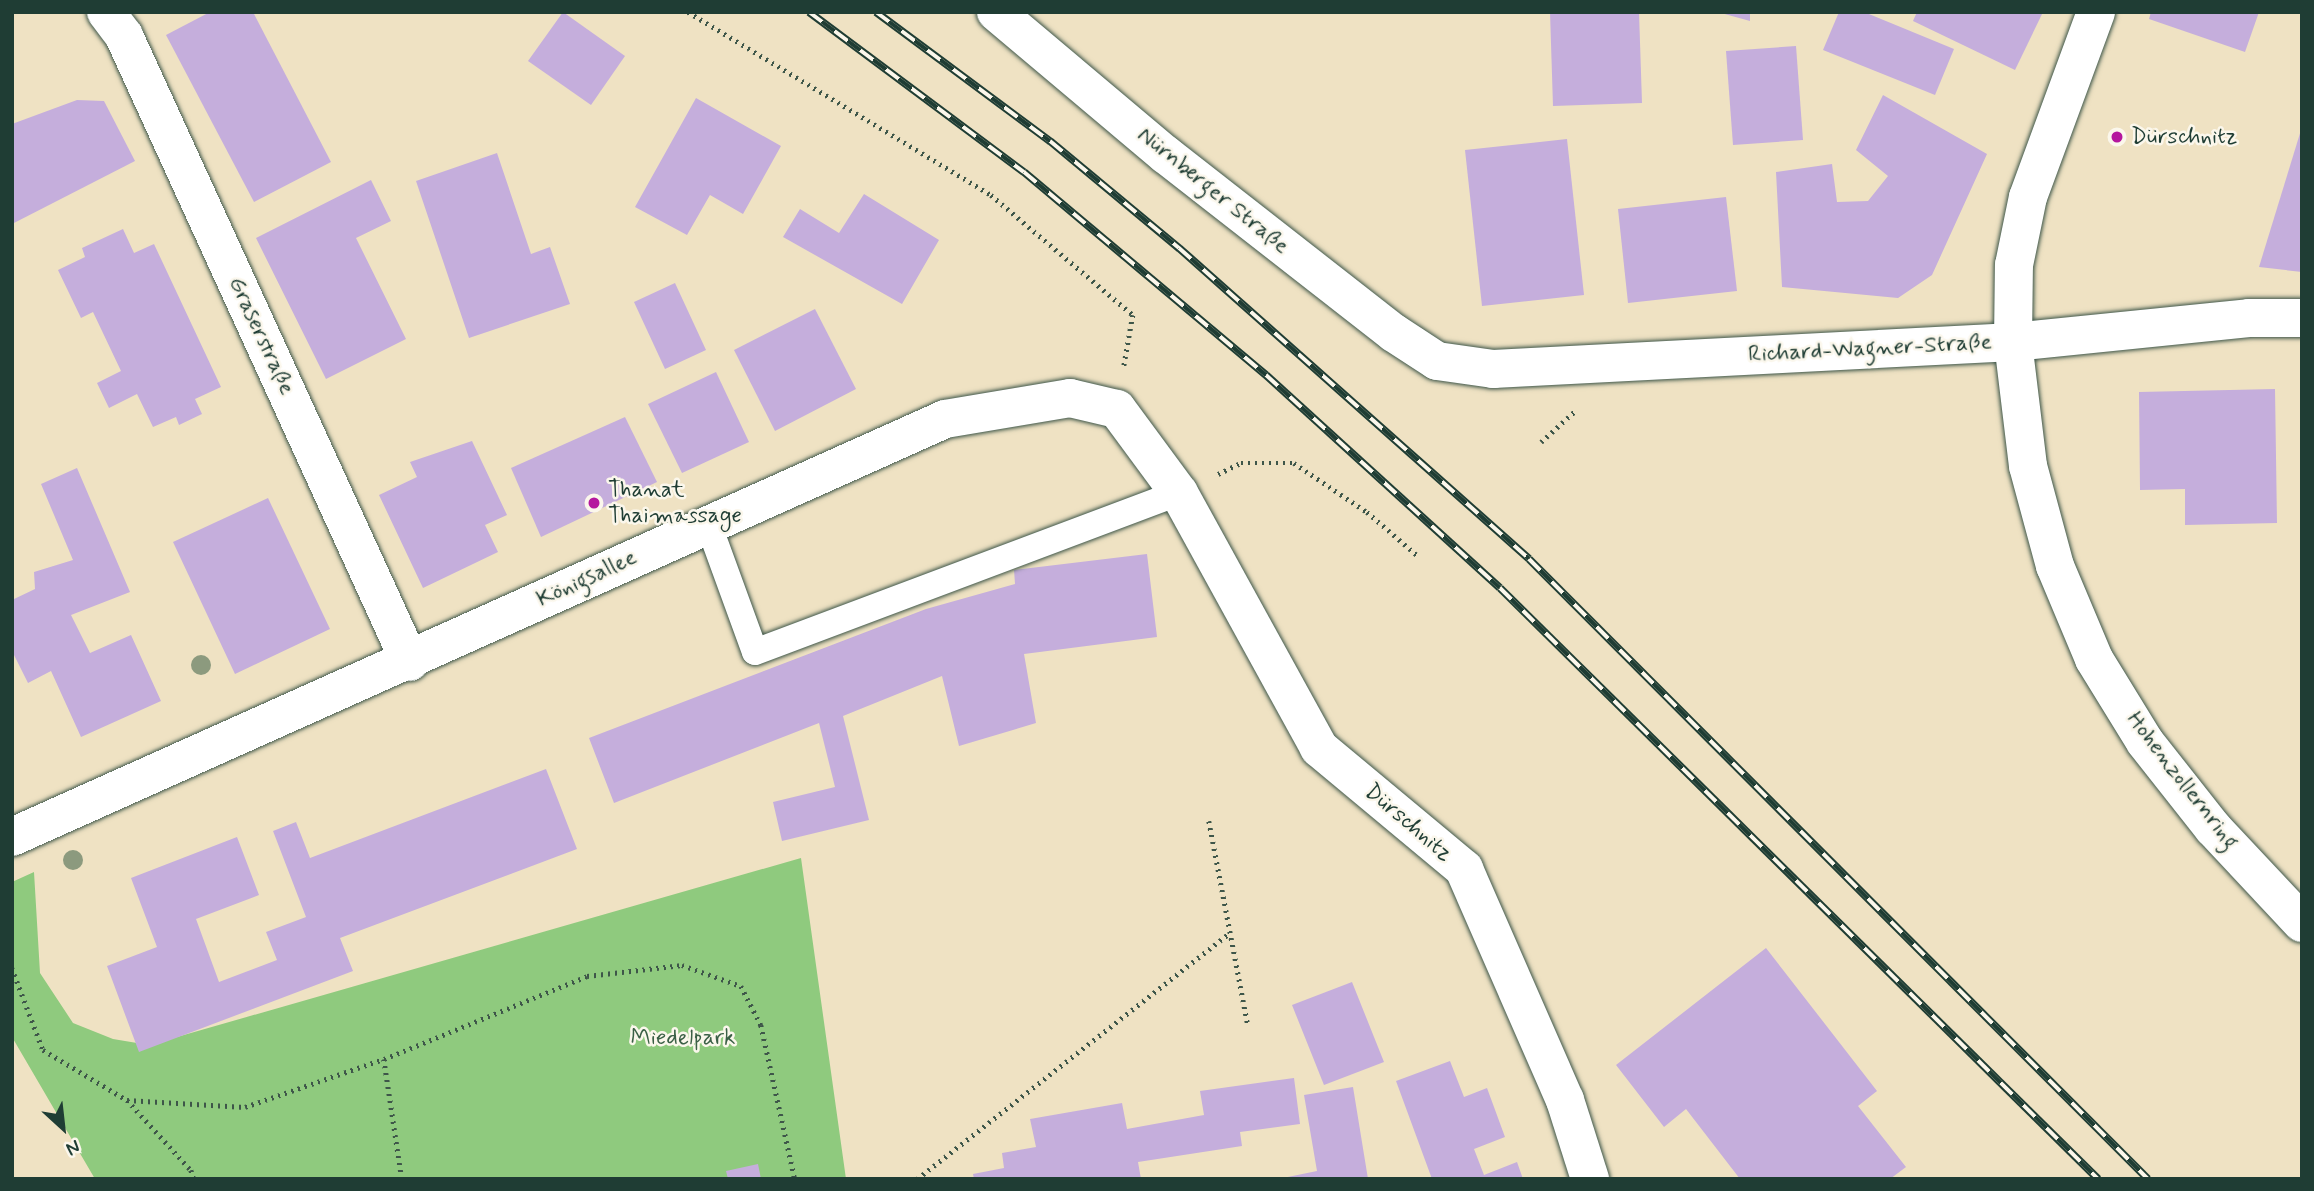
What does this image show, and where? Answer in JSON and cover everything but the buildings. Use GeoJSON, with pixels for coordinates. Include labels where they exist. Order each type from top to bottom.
{"type":"FeatureCollection","features":[{"type":"Feature","properties":{"kind":"street","name":"Graserstraße"},"geometry":{"type":"LineString","coordinates":[[106,12],[124,36],[410,662]]}},
{"type":"Feature","properties":{"kind":"street","name":"Nürnberger Straße"},"geometry":{"type":"LineString","coordinates":[[996,12],[1166,155],[1394,334],[1437,361]]}},
{"type":"Feature","properties":{"kind":"street","name":"Hohenzollernring"},"geometry":{"type":"LineString","coordinates":[[2096,12],[2028,197],[2014,265],[2013,342],[2028,466],[2056,566],[2094,659],[2145,742],[2214,828],[2288,900],[2302,923]]}},
{"type":"Feature","properties":{"kind":"street","name":"Richard-Wagner-Straße"},"geometry":{"type":"LineString","coordinates":[[1437,361],[1493,369],[2013,342],[2249,318],[2302,318]]}},
{"type":"Feature","properties":{"kind":"street","name":"Königsallee"},"geometry":{"type":"LineString","coordinates":[[12,837],[410,662],[708,523],[946,419],[1070,398],[1117,409]]}},
{"type":"Feature","properties":{"kind":"street"},"geometry":{"type":"LineString","coordinates":[[1117,409],[1179,493]]}},
{"type":"Feature","properties":{"kind":"street","name":"Dürschnitz"},"geometry":{"type":"LineString","coordinates":[[1179,493],[1319,748],[1464,869],[1564,1100],[1590,1179]]}},
{"type":"Feature","properties":{"kind":"street"},"geometry":{"type":"LineString","coordinates":[[2288,900],[2302,941]]}},
{"type":"Feature","properties":{"kind":"lane"},"geometry":{"type":"LineString","coordinates":[[708,523],[755,652],[1179,493]]}},
{"type":"Feature","properties":{"kind":"path"},"geometry":{"type":"LineString","coordinates":[[688,12],[991,195],[1133,315],[1117,409]]}},
{"type":"Feature","properties":{"kind":"path"},"geometry":{"type":"LineString","coordinates":[[1179,493],[1241,463],[1294,463],[1367,512],[1418,556]]}},
{"type":"Feature","properties":{"kind":"path"},"geometry":{"type":"LineString","coordinates":[[1209,821],[1228,934],[1248,1025]]}},
{"type":"Feature","properties":{"kind":"path"},"geometry":{"type":"LineString","coordinates":[[918,1179],[1228,934]]}},
{"type":"Feature","properties":{"kind":"path"},"geometry":{"type":"LineString","coordinates":[[127,1100],[245,1107],[384,1059],[587,976],[682,965],[741,986],[761,1025],[795,1179]]}},
{"type":"Feature","properties":{"kind":"path"},"geometry":{"type":"LineString","coordinates":[[12,968],[43,1050],[127,1100],[191,1170],[194,1179]]}},
{"type":"Feature","properties":{"kind":"path"},"geometry":{"type":"LineString","coordinates":[[384,1059],[402,1179]]}},
{"type":"Feature","properties":{"kind":"green space","name":"Miedelpark"},"geometry":{"type":"Polygon","coordinates":[[[801,858],[846,1179],[95,1179],[12,1037],[12,882],[34,872],[40,973],[73,1023],[113,1039],[149,1045],[801,858]]]}},
{"type":"Feature","properties":{"kind":"railway"},"geometry":{"type":"LineString","coordinates":[[809,12],[1024,172],[1266,375],[1500,588],[2098,1179]]}},
{"type":"Feature","properties":{"kind":"railway"},"geometry":{"type":"LineString","coordinates":[[876,12],[1050,141],[1179,248],[1529,559],[2148,1179]]}},
{"type":"Feature","properties":{"kind":"place","name":"Dürschnitz"},"geometry":{"type":"Point","coordinates":[2117,137]}},
{"type":"Feature","properties":{"kind":"place","name":"Thanat Thaimassage"},"geometry":{"type":"Point","coordinates":[594,503]}}]}
